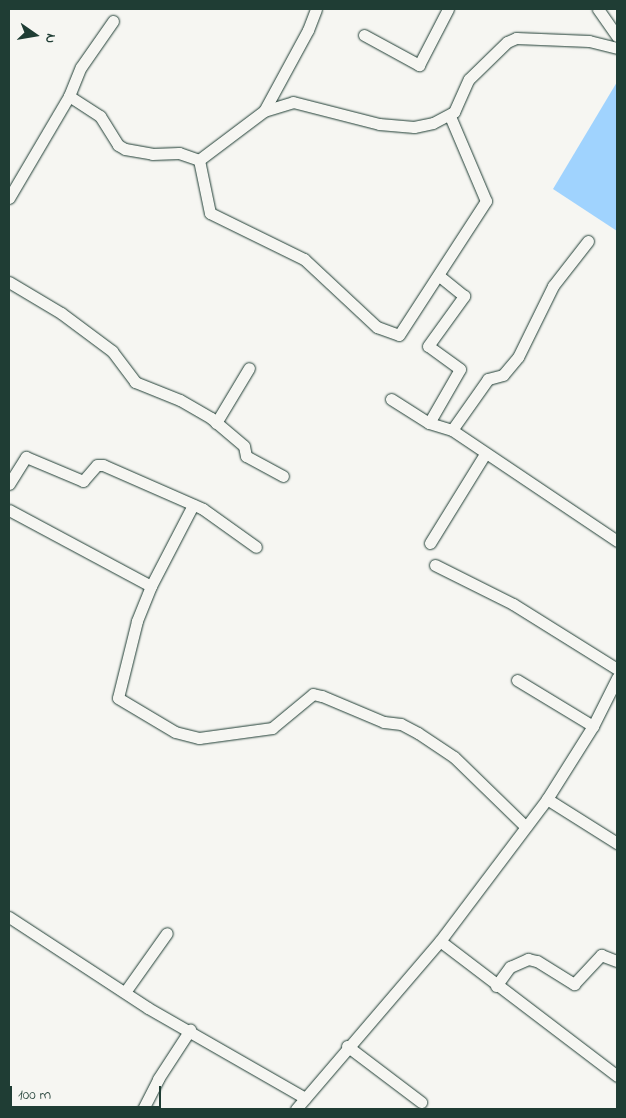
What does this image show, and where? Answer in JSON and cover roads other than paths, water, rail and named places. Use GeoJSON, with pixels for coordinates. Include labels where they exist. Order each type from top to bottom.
{"type":"FeatureCollection","features":[{"type":"Feature","properties":{"kind":"street"},"geometry":{"type":"LineString","coordinates":[[264,111],[308,30],[316,9]]}},
{"type":"Feature","properties":{"kind":"street"},"geometry":{"type":"LineString","coordinates":[[364,35],[419,65],[448,9]]}},
{"type":"Feature","properties":{"kind":"street"},"geometry":{"type":"LineString","coordinates":[[598,9],[616,29]]}},
{"type":"Feature","properties":{"kind":"street"},"geometry":{"type":"LineString","coordinates":[[9,198],[69,96],[77,75],[113,21]]}},
{"type":"Feature","properties":{"kind":"street"},"geometry":{"type":"LineString","coordinates":[[199,160],[264,111],[282,104],[302,103],[367,122],[414,127],[433,124],[450,116],[472,76],[511,40],[529,36],[589,42],[617,48]]}},
{"type":"Feature","properties":{"kind":"street"},"geometry":{"type":"LineString","coordinates":[[69,96],[100,116],[118,144],[125,149],[152,154],[179,153],[199,160]]}},
{"type":"Feature","properties":{"kind":"street"},"geometry":{"type":"LineString","coordinates":[[199,160],[210,213],[304,259],[377,326],[399,335],[486,200],[450,116]]}},
{"type":"Feature","properties":{"kind":"street"},"geometry":{"type":"LineString","coordinates":[[452,430],[488,379],[506,373],[518,357],[553,286],[588,241]]}},
{"type":"Feature","properties":{"kind":"street"},"geometry":{"type":"LineString","coordinates":[[429,423],[460,369],[428,346],[464,296],[438,275]]}},
{"type":"Feature","properties":{"kind":"street"},"geometry":{"type":"LineString","coordinates":[[9,282],[61,313],[112,351],[135,382],[180,400],[216,423],[244,446],[246,456],[283,476]]}},
{"type":"Feature","properties":{"kind":"street"},"geometry":{"type":"LineString","coordinates":[[216,423],[249,368]]}},
{"type":"Feature","properties":{"kind":"street"},"geometry":{"type":"LineString","coordinates":[[391,399],[429,423],[452,430],[617,541]]}},
{"type":"Feature","properties":{"kind":"street"},"geometry":{"type":"LineString","coordinates":[[430,543],[485,454]]}},
{"type":"Feature","properties":{"kind":"street"},"geometry":{"type":"LineString","coordinates":[[9,484],[26,457],[83,481],[99,464],[193,505],[226,523],[256,547]]}},
{"type":"Feature","properties":{"kind":"street"},"geometry":{"type":"LineString","coordinates":[[193,505],[151,586],[137,621],[117,691],[118,698],[175,732],[206,738],[272,728],[316,694],[384,722],[401,724],[418,733],[454,757],[526,827]]}},
{"type":"Feature","properties":{"kind":"street"},"geometry":{"type":"LineString","coordinates":[[9,510],[151,586]]}},
{"type":"Feature","properties":{"kind":"street"},"geometry":{"type":"LineString","coordinates":[[435,565],[513,604],[617,669]]}},
{"type":"Feature","properties":{"kind":"street"},"geometry":{"type":"LineString","coordinates":[[9,917],[125,992],[190,1030],[300,1106],[348,1046],[440,941],[547,799],[592,726],[617,678]]}},
{"type":"Feature","properties":{"kind":"street"},"geometry":{"type":"LineString","coordinates":[[517,680],[592,726]]}},
{"type":"Feature","properties":{"kind":"street"},"geometry":{"type":"LineString","coordinates":[[547,799],[617,843]]}},
{"type":"Feature","properties":{"kind":"street"},"geometry":{"type":"LineString","coordinates":[[125,992],[167,933]]}},
{"type":"Feature","properties":{"kind":"street"},"geometry":{"type":"LineString","coordinates":[[440,941],[496,986],[617,1076]]}},
{"type":"Feature","properties":{"kind":"street"},"geometry":{"type":"LineString","coordinates":[[496,986],[510,966],[528,959],[538,961],[574,984],[601,955],[617,961]]}},
{"type":"Feature","properties":{"kind":"street"},"geometry":{"type":"LineString","coordinates":[[142,1109],[158,1079],[190,1030]]}},
{"type":"Feature","properties":{"kind":"street"},"geometry":{"type":"LineString","coordinates":[[348,1046],[421,1102]]}},
{"type":"Feature","properties":{"kind":"water"},"geometry":{"type":"Polygon","coordinates":[[[617,82],[617,231],[553,189],[617,82]]]}}]}
